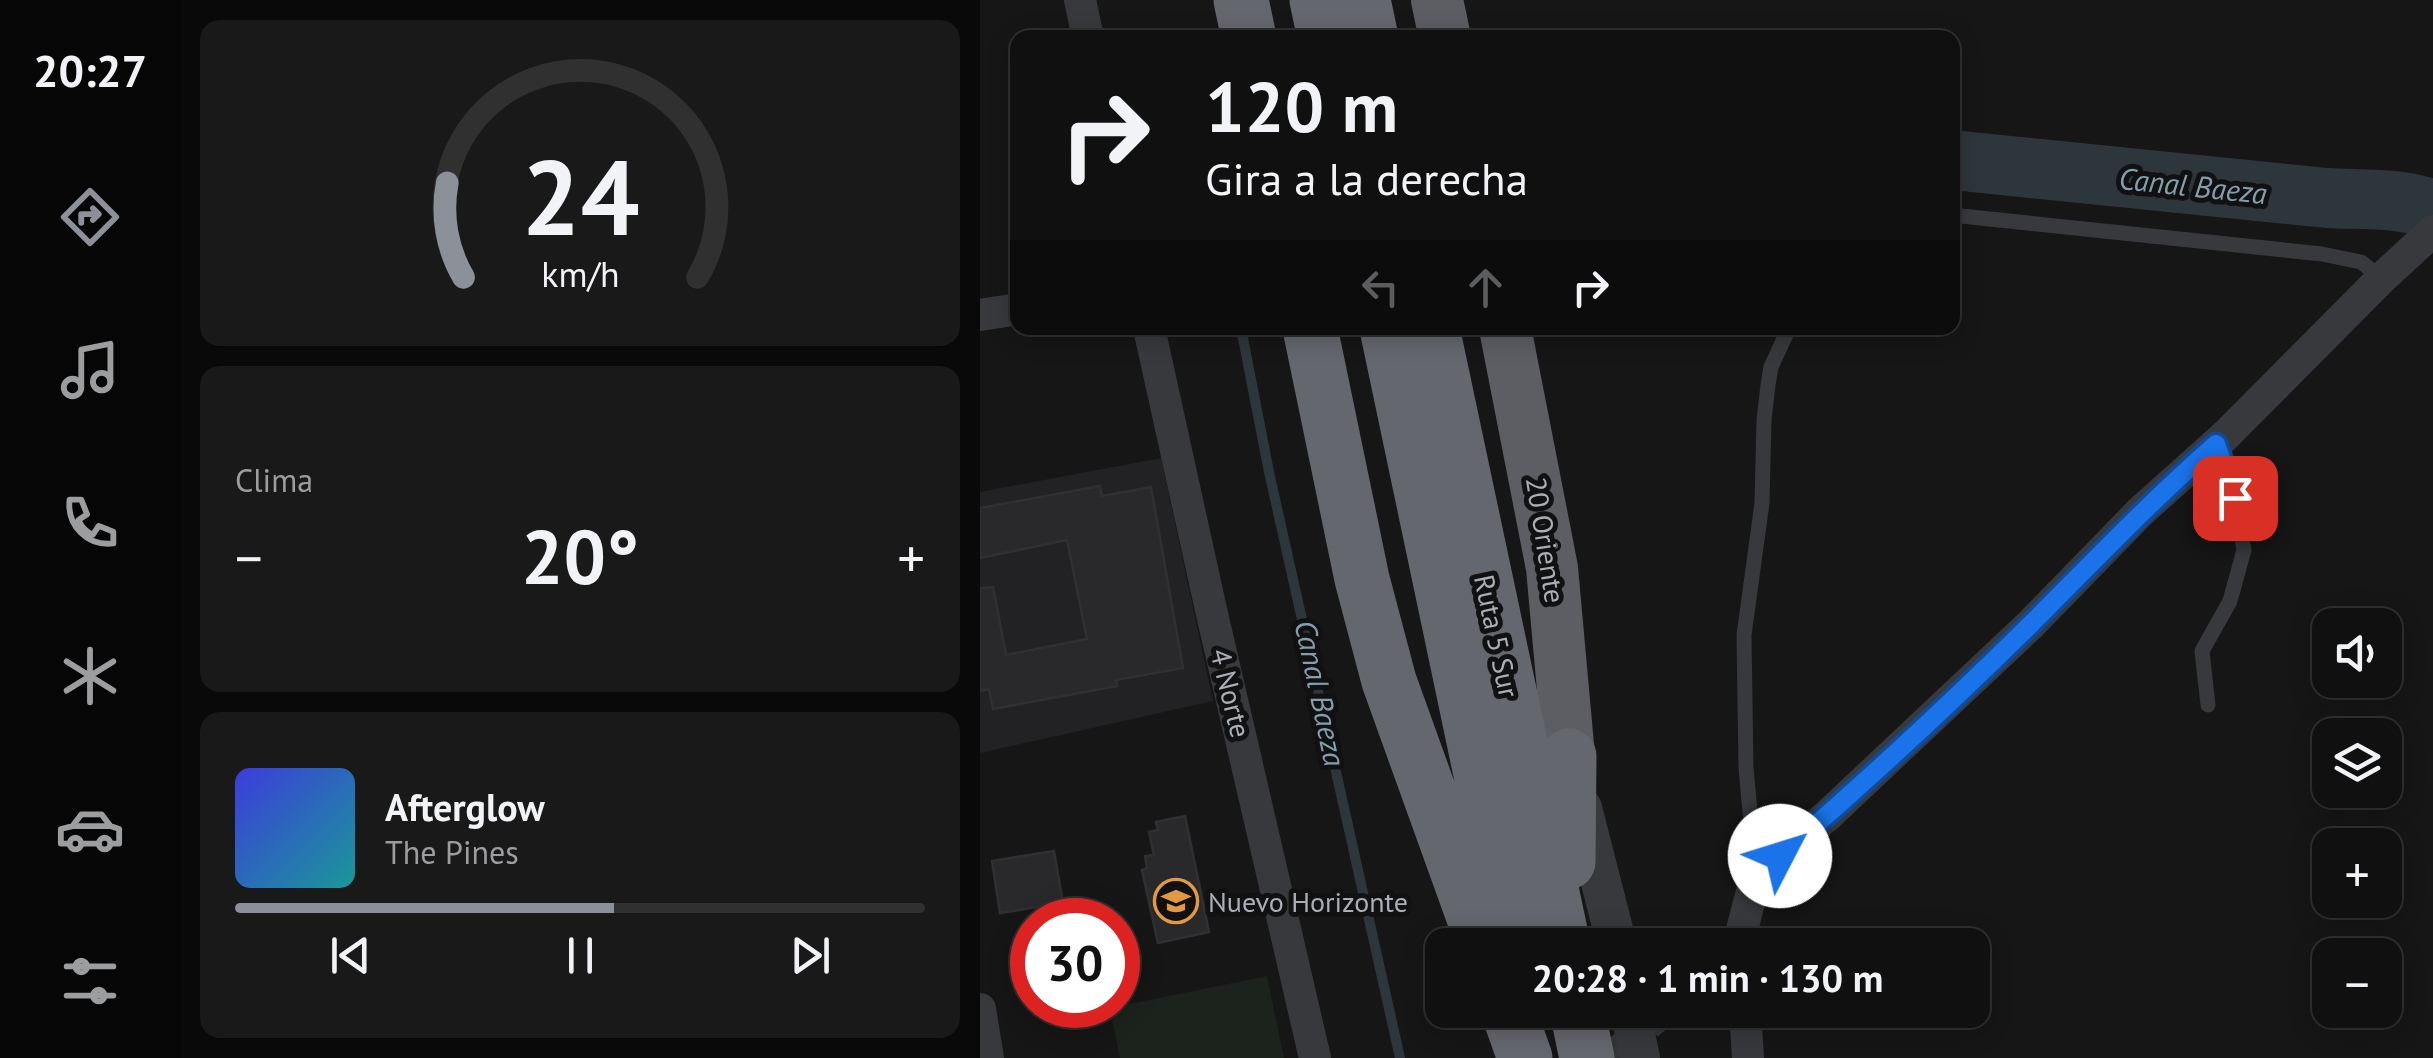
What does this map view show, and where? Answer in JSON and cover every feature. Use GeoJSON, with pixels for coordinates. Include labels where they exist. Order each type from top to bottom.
{"type":"FeatureCollection","features":[{"type":"Feature","properties":{"kind":"highway"},"geometry":{"type":"LineString","coordinates":[[1241,0],[1247,30]]}},
{"type":"Feature","properties":{"kind":"highway"},"geometry":{"type":"LineString","coordinates":[[1317,0],[1323,30]]}},
{"type":"Feature","properties":{"kind":"highway"},"geometry":{"type":"LineString","coordinates":[[1363,0],[1369,30]]}},
{"type":"Feature","properties":{"kind":"highway"},"geometry":{"type":"LineString","coordinates":[[1438,0],[1444,30]]}},
{"type":"Feature","properties":{"kind":"highway"},"geometry":{"type":"LineString","coordinates":[[1311,335],[1362,579],[1389,682],[1478,928]]}},
{"type":"Feature","properties":{"kind":"highway","name":"Ruta 5 Sur"},"geometry":{"type":"LineString","coordinates":[[1388,335],[1514,928]]}},
{"type":"Feature","properties":{"kind":"highway","name":"Ruta 5 Sur"},"geometry":{"type":"LineString","coordinates":[[1433,335],[1559,928]]}},
{"type":"Feature","properties":{"kind":"highway","name":"20 Oriente"},"geometry":{"type":"LineString","coordinates":[[1506,335],[1552,568],[1568,756]]}},
{"type":"Feature","properties":{"kind":"highway"},"geometry":{"type":"LineString","coordinates":[[1568,756],[1571,928]]}},
{"type":"Feature","properties":{"kind":"highway"},"geometry":{"type":"LineString","coordinates":[[1514,1028],[1525,1058]]}},
{"type":"Feature","properties":{"kind":"highway"},"geometry":{"type":"LineString","coordinates":[[1541,1058],[1571,1028]]}},
{"type":"Feature","properties":{"kind":"street"},"geometry":{"type":"LineString","coordinates":[[1080,0],[1086,30]]}},
{"type":"Feature","properties":{"kind":"street"},"geometry":{"type":"LineString","coordinates":[[1742,928],[1756,876],[1925,724],[2433,232]]}},
{"type":"Feature","properties":{"kind":"street"},"geometry":{"type":"LineString","coordinates":[[980,316],[1010,310]]}},
{"type":"Feature","properties":{"kind":"street","name":"4 Norte"},"geometry":{"type":"LineString","coordinates":[[1152,335],[1315,1058]]}},
{"type":"Feature","properties":{"kind":"street"},"geometry":{"type":"LineString","coordinates":[[1568,756],[1613,928]]}},
{"type":"Feature","properties":{"kind":"street"},"geometry":{"type":"LineString","coordinates":[[980,1008],[988,1058]]}},
{"type":"Feature","properties":{"kind":"street"},"geometry":{"type":"LineString","coordinates":[[1594,1028],[1640,1058]]}},
{"type":"Feature","properties":{"kind":"street"},"geometry":{"type":"LineString","coordinates":[[1746,1028],[1748,1058]]}},
{"type":"Feature","properties":{"kind":"lane"},"geometry":{"type":"LineString","coordinates":[[1960,216],[2322,254],[2360,262],[2382,278]]}},
{"type":"Feature","properties":{"kind":"lane"},"geometry":{"type":"LineString","coordinates":[[1756,876],[1746,768],[1744,635],[1762,503],[1768,385],[1786,335]]}},
{"type":"Feature","properties":{"kind":"lane"},"geometry":{"type":"LineString","coordinates":[[2208,705],[2202,651],[2230,602],[2244,550],[2235,498],[2216,444]]}},
{"type":"Feature","properties":{"kind":"shaded area"},"geometry":{"type":"Polygon","coordinates":[[[1161,458],[1213,701],[980,753],[980,492],[1161,458]]]}},
{"type":"Feature","properties":{"kind":"shaded area"},"geometry":{"type":"Polygon","coordinates":[[[1267,976],[1284,1058],[1120,1058],[1114,1028],[1140,1028],[1140,1002],[1267,976]]]}},
{"type":"Feature","properties":{"kind":"building"},"geometry":{"type":"Polygon","coordinates":[[[1100,486],[1102,496],[1151,487],[1183,668],[1116,680],[1117,686],[993,709],[989,689],[980,691],[980,588],[993,587],[1006,655],[1087,639],[1067,540],[980,558],[980,508],[1100,486]]]}},
{"type":"Feature","properties":{"kind":"building","name":"Nuevo Horizonte"},"geometry":{"type":"Polygon","coordinates":[[[1185,816],[1209,932],[1158,943],[1142,870],[1147,868],[1145,856],[1154,855],[1149,832],[1158,830],[1156,822],[1185,816]]]}},
{"type":"Feature","properties":{"kind":"building"},"geometry":{"type":"Polygon","coordinates":[[[1054,851],[1062,898],[1010,898],[1010,911],[1000,913],[992,861],[1054,851]]]}},
{"type":"Feature","properties":{"kind":"waterway","name":"Canal Baeza"},"geometry":{"type":"LineString","coordinates":[[1960,161],[2327,198],[2395,201],[2433,210]]}},
{"type":"Feature","properties":{"kind":"waterway","name":"Canal Baeza"},"geometry":{"type":"LineString","coordinates":[[1242,335],[1269,472],[1400,1058]]}},
{"type":"Feature","properties":{"kind":"tunnel"},"geometry":{"type":"LineString","coordinates":[[1612,1058],[1644,1028]]}},
{"type":"Feature","properties":{"kind":"place","name":"Nuevo Horizonte"},"geometry":{"type":"Point","coordinates":[1176,901]}},
{"type":"Feature","properties":{"kind":"route"},"geometry":{"type":"LineString","coordinates":[[1780,856],[1978,674],[2140,512],[2216,444],[2235,498]]}}]}
